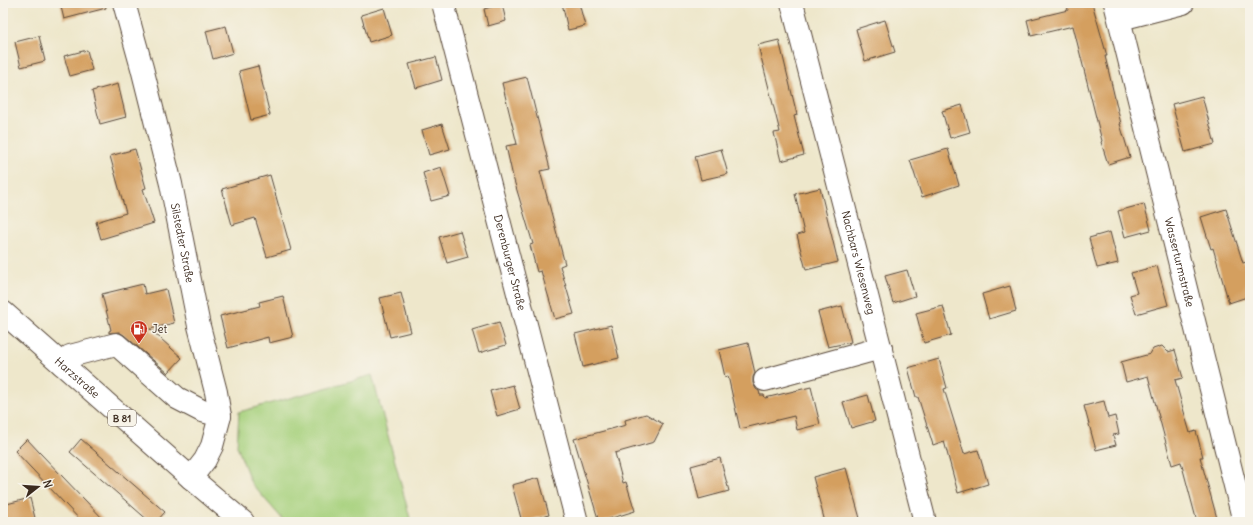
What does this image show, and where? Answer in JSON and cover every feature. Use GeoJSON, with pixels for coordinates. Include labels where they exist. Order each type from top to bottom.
{"type":"FeatureCollection","features":[{"type":"Feature","properties":{"kind":"street","name":"Silstedter Straße"},"geometry":{"type":"LineString","coordinates":[[124,3],[171,184],[199,326],[216,392],[220,416],[212,446],[205,460],[191,478]]}},
{"type":"Feature","properties":{"kind":"street","name":"Derenburger Straße"},"geometry":{"type":"LineString","coordinates":[[443,3],[577,522]]}},
{"type":"Feature","properties":{"kind":"street","name":"Nachbars Wiesenweg"},"geometry":{"type":"LineString","coordinates":[[792,3],[925,522]]}},
{"type":"Feature","properties":{"kind":"street"},"geometry":{"type":"LineString","coordinates":[[1117,11],[1183,3]]}},
{"type":"Feature","properties":{"kind":"street","name":"Wasserturmstraße"},"geometry":{"type":"LineString","coordinates":[[1117,11],[1244,497],[1244,522]]}},
{"type":"Feature","properties":{"kind":"street","name":"Harzstraße"},"geometry":{"type":"LineString","coordinates":[[3,312],[243,522]]}},
{"type":"Feature","properties":{"kind":"street"},"geometry":{"type":"LineString","coordinates":[[62,364],[70,356],[116,344],[176,398],[202,411],[220,416]]}},
{"type":"Feature","properties":{"kind":"street"},"geometry":{"type":"LineString","coordinates":[[765,380],[880,348]]}},
{"type":"Feature","properties":{"kind":"green space"},"geometry":{"type":"Polygon","coordinates":[[[372,375],[411,522],[285,522],[251,483],[237,446],[239,412],[372,375]]]}},
{"type":"Feature","properties":{"kind":"building"},"geometry":{"type":"Polygon","coordinates":[[[60,3],[105,3],[106,8],[64,19],[60,3]]]}},
{"type":"Feature","properties":{"kind":"building"},"geometry":{"type":"Polygon","coordinates":[[[562,3],[579,3],[585,26],[568,30],[562,3]]]}},
{"type":"Feature","properties":{"kind":"building"},"geometry":{"type":"Polygon","coordinates":[[[1067,3],[1092,3],[1107,56],[1105,56],[1120,124],[1130,157],[1108,164],[1101,142],[1102,141],[1073,26],[1031,36],[1027,20],[1068,10],[1067,3]]]}},
{"type":"Feature","properties":{"kind":"building"},"geometry":{"type":"Polygon","coordinates":[[[502,4],[506,21],[488,26],[484,9],[502,4]]]}},
{"type":"Feature","properties":{"kind":"building"},"geometry":{"type":"Polygon","coordinates":[[[384,8],[392,35],[369,42],[361,15],[384,8]]]}},
{"type":"Feature","properties":{"kind":"building"},"geometry":{"type":"Polygon","coordinates":[[[885,20],[895,52],[865,61],[856,29],[885,20]]]}},
{"type":"Feature","properties":{"kind":"building"},"geometry":{"type":"Polygon","coordinates":[[[226,26],[233,53],[213,59],[206,31],[226,26]]]}},
{"type":"Feature","properties":{"kind":"building"},"geometry":{"type":"Polygon","coordinates":[[[39,36],[45,61],[21,67],[15,42],[39,36]]]}},
{"type":"Feature","properties":{"kind":"building"},"geometry":{"type":"Polygon","coordinates":[[[779,40],[797,115],[794,116],[804,155],[781,161],[774,133],[780,132],[758,45],[779,40]]]}},
{"type":"Feature","properties":{"kind":"building"},"geometry":{"type":"Polygon","coordinates":[[[87,50],[92,70],[70,76],[64,56],[87,50]]]}},
{"type":"Feature","properties":{"kind":"building"},"geometry":{"type":"Polygon","coordinates":[[[436,57],[442,80],[416,88],[409,64],[436,57]]]}},
{"type":"Feature","properties":{"kind":"building"},"geometry":{"type":"Polygon","coordinates":[[[258,66],[270,115],[251,120],[239,71],[258,66]]]}},
{"type":"Feature","properties":{"kind":"building"},"geometry":{"type":"Polygon","coordinates":[[[527,77],[550,169],[540,171],[565,264],[560,266],[574,314],[555,319],[541,271],[537,272],[530,245],[533,244],[513,177],[506,146],[517,144],[502,83],[527,77]]]}},
{"type":"Feature","properties":{"kind":"building"},"geometry":{"type":"Polygon","coordinates":[[[118,84],[126,117],[100,124],[92,91],[118,84]]]}},
{"type":"Feature","properties":{"kind":"building"},"geometry":{"type":"Polygon","coordinates":[[[1202,96],[1215,144],[1185,152],[1172,104],[1202,96]]]}},
{"type":"Feature","properties":{"kind":"building"},"geometry":{"type":"Polygon","coordinates":[[[962,105],[970,132],[950,138],[942,111],[962,105]]]}},
{"type":"Feature","properties":{"kind":"building"},"geometry":{"type":"Polygon","coordinates":[[[442,124],[450,149],[429,155],[422,130],[442,124]]]}},
{"type":"Feature","properties":{"kind":"building"},"geometry":{"type":"Polygon","coordinates":[[[135,149],[146,188],[143,189],[154,223],[101,239],[96,222],[126,213],[110,156],[135,149]]]}},
{"type":"Feature","properties":{"kind":"building"},"geometry":{"type":"Polygon","coordinates":[[[721,149],[728,174],[701,180],[695,156],[721,149]]]}},
{"type":"Feature","properties":{"kind":"building"},"geometry":{"type":"Polygon","coordinates":[[[948,149],[959,185],[922,197],[910,160],[948,149]]]}},
{"type":"Feature","properties":{"kind":"building"},"geometry":{"type":"Polygon","coordinates":[[[441,167],[450,196],[431,201],[423,173],[441,167]]]}},
{"type":"Feature","properties":{"kind":"building"},"geometry":{"type":"Polygon","coordinates":[[[270,175],[291,250],[267,257],[255,218],[232,225],[222,189],[270,175]]]}},
{"type":"Feature","properties":{"kind":"building"},"geometry":{"type":"Polygon","coordinates":[[[820,188],[838,262],[806,270],[797,235],[804,233],[795,194],[820,188]]]}},
{"type":"Feature","properties":{"kind":"building"},"geometry":{"type":"Polygon","coordinates":[[[1144,204],[1151,230],[1125,237],[1118,211],[1144,204]]]}},
{"type":"Feature","properties":{"kind":"building"},"geometry":{"type":"Polygon","coordinates":[[[1226,209],[1243,263],[1250,261],[1250,296],[1229,303],[1213,248],[1211,249],[1201,217],[1226,209]]]}},
{"type":"Feature","properties":{"kind":"building"},"geometry":{"type":"Polygon","coordinates":[[[460,231],[468,257],[447,263],[439,237],[460,231]]]}},
{"type":"Feature","properties":{"kind":"building"},"geometry":{"type":"Polygon","coordinates":[[[1110,232],[1118,263],[1097,268],[1089,238],[1110,232]]]}},
{"type":"Feature","properties":{"kind":"building"},"geometry":{"type":"Polygon","coordinates":[[[1157,266],[1168,305],[1136,314],[1130,295],[1137,293],[1131,273],[1157,266]]]}},
{"type":"Feature","properties":{"kind":"building"},"geometry":{"type":"Polygon","coordinates":[[[907,270],[915,296],[893,303],[885,276],[907,270]]]}},
{"type":"Feature","properties":{"kind":"building"},"geometry":{"type":"Polygon","coordinates":[[[143,284],[145,294],[166,289],[174,323],[150,329],[182,358],[168,373],[124,335],[119,332],[109,333],[111,330],[102,294],[143,284]]]}},
{"type":"Feature","properties":{"kind":"building"},"geometry":{"type":"Polygon","coordinates":[[[1010,286],[1016,311],[989,319],[982,294],[1010,286]]]}},
{"type":"Feature","properties":{"kind":"building"},"geometry":{"type":"Polygon","coordinates":[[[401,293],[411,332],[390,337],[380,298],[401,293]]]}},
{"type":"Feature","properties":{"kind":"building"},"geometry":{"type":"Polygon","coordinates":[[[283,296],[293,337],[269,343],[268,337],[228,348],[220,316],[260,306],[259,302],[283,296]]]}},
{"type":"Feature","properties":{"kind":"building"},"geometry":{"type":"Polygon","coordinates":[[[842,306],[851,342],[828,347],[818,312],[842,306]]]}},
{"type":"Feature","properties":{"kind":"building"},"geometry":{"type":"Polygon","coordinates":[[[943,306],[951,335],[924,343],[916,313],[943,306]]]}},
{"type":"Feature","properties":{"kind":"building"},"geometry":{"type":"Polygon","coordinates":[[[499,322],[506,345],[479,353],[472,330],[499,322]]]}},
{"type":"Feature","properties":{"kind":"building"},"geometry":{"type":"Polygon","coordinates":[[[611,325],[619,358],[583,367],[575,334],[611,325]]]}},
{"type":"Feature","properties":{"kind":"building"},"geometry":{"type":"Polygon","coordinates":[[[748,343],[755,373],[753,383],[760,395],[764,395],[765,398],[811,387],[820,424],[797,430],[794,416],[740,429],[728,376],[725,377],[719,350],[748,343]]]}},
{"type":"Feature","properties":{"kind":"building"},"geometry":{"type":"Polygon","coordinates":[[[1162,346],[1168,352],[1175,350],[1183,378],[1175,380],[1190,433],[1196,431],[1203,457],[1200,457],[1218,522],[1197,522],[1181,462],[1172,465],[1148,376],[1126,382],[1121,362],[1150,354],[1153,349],[1162,346]]]}},
{"type":"Feature","properties":{"kind":"building"},"geometry":{"type":"Polygon","coordinates":[[[939,359],[947,388],[944,389],[964,454],[978,450],[988,484],[958,493],[944,441],[933,445],[918,397],[916,397],[908,368],[939,359]]]}},
{"type":"Feature","properties":{"kind":"building"},"geometry":{"type":"Polygon","coordinates":[[[513,385],[520,409],[497,416],[490,391],[513,385]]]}},
{"type":"Feature","properties":{"kind":"building"},"geometry":{"type":"Polygon","coordinates":[[[868,395],[875,421],[851,428],[843,402],[868,395]]]}},
{"type":"Feature","properties":{"kind":"building"},"geometry":{"type":"Polygon","coordinates":[[[1104,401],[1108,418],[1115,416],[1119,434],[1113,435],[1116,445],[1096,450],[1084,406],[1104,401]]]}},
{"type":"Feature","properties":{"kind":"building"},"geometry":{"type":"Polygon","coordinates":[[[646,414],[663,424],[654,442],[615,453],[623,483],[626,482],[635,511],[599,522],[574,439],[626,425],[625,420],[646,414]]]}},
{"type":"Feature","properties":{"kind":"building"},"geometry":{"type":"Polygon","coordinates":[[[27,439],[106,522],[82,522],[15,451],[27,439]]]}},
{"type":"Feature","properties":{"kind":"building"},"geometry":{"type":"Polygon","coordinates":[[[81,439],[165,512],[156,522],[150,522],[70,452],[81,439]]]}},
{"type":"Feature","properties":{"kind":"building"},"geometry":{"type":"Polygon","coordinates":[[[720,458],[729,491],[699,499],[691,466],[720,458]]]}},
{"type":"Feature","properties":{"kind":"building"},"geometry":{"type":"Polygon","coordinates":[[[846,468],[861,522],[825,522],[813,477],[846,468]]]}},
{"type":"Feature","properties":{"kind":"building"},"geometry":{"type":"Polygon","coordinates":[[[539,478],[549,515],[522,522],[512,485],[539,478]]]}},
{"type":"Feature","properties":{"kind":"building"},"geometry":{"type":"Polygon","coordinates":[[[30,498],[36,522],[3,522],[3,505],[30,498]]]}},
{"type":"Feature","properties":{"kind":"place","name":"Jet"},"geometry":{"type":"Point","coordinates":[139,344]}}]}
